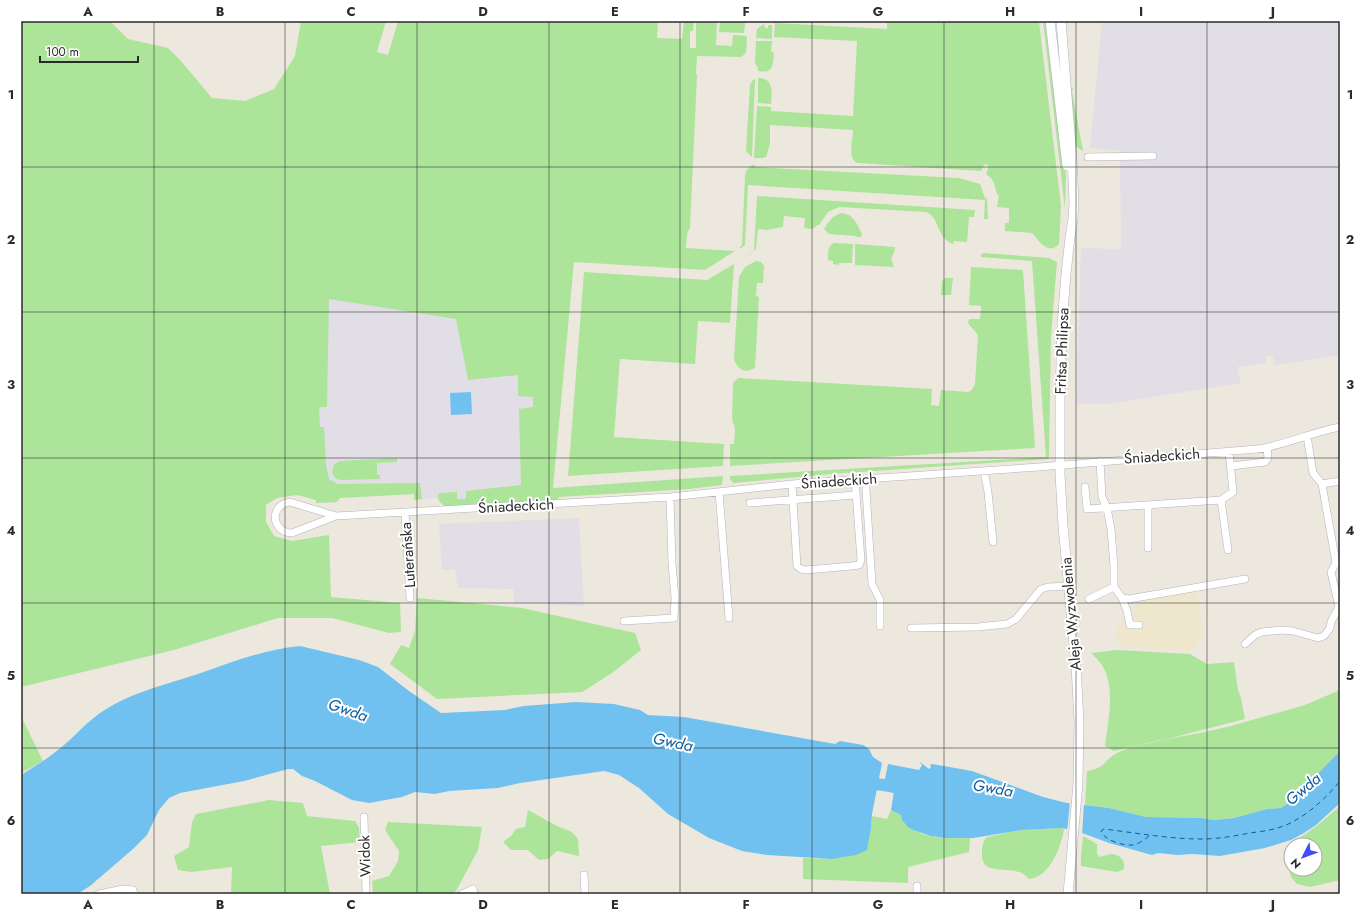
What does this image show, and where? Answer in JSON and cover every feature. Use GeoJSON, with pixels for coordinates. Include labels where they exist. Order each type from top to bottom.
{"type":"FeatureCollection","features":[{"type":"Feature","properties":{"kind":"street","name":"Fritsa Philipsa"},"geometry":{"type":"LineString","coordinates":[[1050,21],[1069,192],[1070,237]]}},
{"type":"Feature","properties":{"kind":"street","name":"Fritsa Philipsa"},"geometry":{"type":"LineString","coordinates":[[1060,465],[1061,346],[1070,237],[1074,211],[1074,185],[1061,21]]}},
{"type":"Feature","properties":{"kind":"street"},"geometry":{"type":"LineString","coordinates":[[1088,157],[1153,156]]}},
{"type":"Feature","properties":{"kind":"street","name":"Śniadeckich"},"geometry":{"type":"LineString","coordinates":[[336,516],[670,497],[792,484],[984,471],[1267,448],[1340,427]]}},
{"type":"Feature","properties":{"kind":"street"},"geometry":{"type":"LineString","coordinates":[[1245,644],[1255,635],[1262,632],[1281,630],[1293,631],[1318,638],[1324,636],[1330,628],[1339,607],[1331,572],[1338,562],[1322,484],[1313,473],[1307,436]]}},
{"type":"Feature","properties":{"kind":"street"},"geometry":{"type":"LineString","coordinates":[[1231,466],[1265,462],[1268,458],[1267,448]]}},
{"type":"Feature","properties":{"kind":"street"},"geometry":{"type":"LineString","coordinates":[[1085,487],[1087,509],[1221,500],[1233,492],[1230,451]]}},
{"type":"Feature","properties":{"kind":"street"},"geometry":{"type":"LineString","coordinates":[[1100,461],[1102,497],[1107,508],[1111,529],[1114,587],[1122,598],[1130,625],[1139,624]]}},
{"type":"Feature","properties":{"kind":"street","name":"Aleja Wyzwolenia"},"geometry":{"type":"LineString","coordinates":[[1060,465],[1062,510],[1077,681],[1079,721],[1079,764],[1074,840],[1068,894]]}},
{"type":"Feature","properties":{"kind":"street"},"geometry":{"type":"LineString","coordinates":[[984,471],[988,492],[993,542]]}},
{"type":"Feature","properties":{"kind":"street"},"geometry":{"type":"LineString","coordinates":[[866,479],[872,584],[880,600],[880,626]]}},
{"type":"Feature","properties":{"kind":"street"},"geometry":{"type":"LineString","coordinates":[[792,484],[797,566],[803,570],[839,568],[856,566],[861,560],[855,480]]}},
{"type":"Feature","properties":{"kind":"street"},"geometry":{"type":"LineString","coordinates":[[1322,484],[1340,481]]}},
{"type":"Feature","properties":{"kind":"street"},"geometry":{"type":"LineString","coordinates":[[719,492],[729,618]]}},
{"type":"Feature","properties":{"kind":"street"},"geometry":{"type":"LineString","coordinates":[[750,503],[856,495]]}},
{"type":"Feature","properties":{"kind":"street"},"geometry":{"type":"LineString","coordinates":[[624,621],[674,618],[675,598],[670,497]]}},
{"type":"Feature","properties":{"kind":"street"},"geometry":{"type":"LineString","coordinates":[[1221,500],[1228,550]]}},
{"type":"Feature","properties":{"kind":"street"},"geometry":{"type":"LineString","coordinates":[[290,502],[336,516],[292,533],[281,530],[275,518],[276,512],[280,506],[290,502]]}},
{"type":"Feature","properties":{"kind":"street"},"geometry":{"type":"LineString","coordinates":[[1148,504],[1148,548]]}},
{"type":"Feature","properties":{"kind":"street","name":"Luterańska"},"geometry":{"type":"LineString","coordinates":[[405,512],[410,598]]}},
{"type":"Feature","properties":{"kind":"street"},"geometry":{"type":"LineString","coordinates":[[1122,598],[1129,599],[1245,579]]}},
{"type":"Feature","properties":{"kind":"street"},"geometry":{"type":"LineString","coordinates":[[911,628],[978,627],[1007,624],[1016,619],[1042,589],[1048,587],[1069,586]]}},
{"type":"Feature","properties":{"kind":"street"},"geometry":{"type":"LineString","coordinates":[[1089,599],[1114,587]]}},
{"type":"Feature","properties":{"kind":"street","name":"Widok"},"geometry":{"type":"LineString","coordinates":[[364,817],[366,894]]}},
{"type":"Feature","properties":{"kind":"street"},"geometry":{"type":"LineString","coordinates":[[584,875],[585,894]]}},
{"type":"Feature","properties":{"kind":"street"},"geometry":{"type":"LineString","coordinates":[[917,886],[917,894]]}},
{"type":"Feature","properties":{"kind":"street"},"geometry":{"type":"LineString","coordinates":[[100,894],[123,889],[133,890],[134,894]]}},
{"type":"Feature","properties":{"kind":"street"},"geometry":{"type":"LineString","coordinates":[[462,894],[474,892]]}},
{"type":"Feature","properties":{"kind":"shaded area"},"geometry":{"type":"Polygon","coordinates":[[[1102,21],[1340,21],[1340,355],[1278,365],[1274,365],[1273,356],[1268,356],[1266,357],[1266,363],[1237,367],[1241,383],[1108,404],[1076,404],[1081,248],[1121,249],[1120,151],[1090,148],[1102,21]]]}},
{"type":"Feature","properties":{"kind":"shaded area"},"geometry":{"type":"Polygon","coordinates":[[[319,288],[543,321],[542,488],[548,499],[444,500],[440,498],[414,500],[414,494],[340,498],[337,502],[316,503],[319,288]]]}},
{"type":"Feature","properties":{"kind":"shaded area"},"geometry":{"type":"Polygon","coordinates":[[[579,518],[584,606],[514,603],[513,589],[458,588],[455,570],[442,570],[439,524],[579,518]]]}},
{"type":"Feature","properties":{"kind":"shaded area"},"geometry":{"type":"Polygon","coordinates":[[[1196,589],[1204,635],[1191,651],[1145,649],[1120,646],[1115,632],[1126,615],[1136,606],[1146,599],[1196,589]]]}},
{"type":"Feature","properties":{"kind":"green space"},"geometry":{"type":"Polygon","coordinates":[[[21,21],[110,21],[128,39],[168,48],[212,98],[245,101],[274,89],[295,56],[301,21],[386,21],[377,52],[388,55],[398,21],[658,21],[657,38],[682,39],[684,21],[691,21],[694,23],[693,31],[690,31],[690,48],[696,48],[696,21],[717,21],[716,45],[732,46],[733,35],[747,36],[746,53],[741,57],[697,56],[690,227],[687,234],[686,248],[735,251],[705,270],[574,262],[553,488],[723,476],[722,485],[690,489],[559,497],[557,500],[447,507],[439,501],[438,495],[440,493],[457,492],[457,499],[466,499],[466,491],[521,485],[519,409],[533,407],[533,397],[518,396],[518,375],[468,380],[456,319],[329,299],[327,407],[319,407],[320,427],[324,427],[326,465],[329,479],[338,484],[420,483],[422,499],[414,500],[414,494],[340,498],[337,502],[316,503],[316,500],[297,495],[277,498],[266,505],[266,522],[274,536],[292,541],[329,535],[331,597],[400,603],[401,632],[389,633],[332,618],[278,618],[174,650],[21,687],[21,21]]]}},
{"type":"Feature","properties":{"kind":"green space"},"geometry":{"type":"Polygon","coordinates":[[[720,21],[744,21],[744,33],[719,32],[720,21]]]}},
{"type":"Feature","properties":{"kind":"green space"},"geometry":{"type":"Polygon","coordinates":[[[887,21],[1039,21],[1061,206],[1059,244],[1055,247],[1048,248],[1044,246],[1032,233],[1005,231],[1005,223],[1009,223],[1009,208],[997,207],[999,195],[997,194],[991,178],[986,174],[989,166],[985,164],[981,171],[857,163],[852,157],[851,153],[853,130],[770,125],[770,144],[766,157],[754,158],[757,106],[771,107],[771,111],[853,116],[857,41],[774,37],[775,23],[887,29],[887,21]]]}},
{"type":"Feature","properties":{"kind":"green space"},"geometry":{"type":"Polygon","coordinates":[[[1043,21],[1048,21],[1066,176],[1065,209],[1043,21]]]}},
{"type":"Feature","properties":{"kind":"green space"},"geometry":{"type":"Polygon","coordinates":[[[764,24],[765,28],[768,28],[768,25],[772,25],[772,39],[756,38],[757,29],[764,24]]]}},
{"type":"Feature","properties":{"kind":"green space"},"geometry":{"type":"Polygon","coordinates":[[[756,41],[772,41],[771,52],[774,52],[773,64],[767,71],[758,71],[755,63],[756,41]]]}},
{"type":"Feature","properties":{"kind":"green space"},"geometry":{"type":"Polygon","coordinates":[[[758,78],[767,80],[771,86],[771,104],[758,103],[758,78]]]}},
{"type":"Feature","properties":{"kind":"green space"},"geometry":{"type":"Polygon","coordinates":[[[755,79],[752,157],[746,151],[750,85],[755,79]]]}},
{"type":"Feature","properties":{"kind":"green space"},"geometry":{"type":"Polygon","coordinates":[[[1074,87],[1072,91],[1083,151],[1075,146],[1070,90],[1074,87]]]}},
{"type":"Feature","properties":{"kind":"green space"},"geometry":{"type":"Polygon","coordinates":[[[752,165],[755,165],[755,167],[959,178],[980,184],[985,198],[987,198],[988,219],[984,219],[985,200],[748,185],[745,245],[740,249],[742,245],[745,176],[746,171],[752,165]]]}},
{"type":"Feature","properties":{"kind":"green space"},"geometry":{"type":"Polygon","coordinates":[[[757,196],[975,210],[974,217],[969,217],[967,242],[954,241],[953,244],[948,241],[941,233],[934,218],[926,212],[839,207],[828,212],[819,225],[813,229],[804,228],[805,218],[784,216],[783,227],[767,230],[758,229],[756,249],[754,250],[757,196]]]}},
{"type":"Feature","properties":{"kind":"green space"},"geometry":{"type":"Polygon","coordinates":[[[841,213],[852,217],[862,234],[861,237],[829,234],[824,229],[831,219],[841,213]]]}},
{"type":"Feature","properties":{"kind":"green space"},"geometry":{"type":"Polygon","coordinates":[[[834,243],[853,244],[852,263],[839,263],[839,265],[833,264],[833,261],[828,260],[829,248],[834,243]]]}},
{"type":"Feature","properties":{"kind":"green space"},"geometry":{"type":"Polygon","coordinates":[[[855,244],[895,247],[892,257],[894,267],[855,265],[855,244]]]}},
{"type":"Feature","properties":{"kind":"green space"},"geometry":{"type":"Polygon","coordinates":[[[981,254],[1049,258],[1057,262],[1051,336],[1048,459],[831,474],[733,483],[730,476],[1046,457],[1032,261],[981,257],[981,254]]]}},
{"type":"Feature","properties":{"kind":"green space"},"geometry":{"type":"Polygon","coordinates":[[[756,261],[761,262],[764,266],[763,283],[757,283],[756,296],[759,297],[755,368],[747,371],[742,370],[736,364],[734,359],[739,277],[745,267],[756,261]]]}},
{"type":"Feature","properties":{"kind":"green space"},"geometry":{"type":"Polygon","coordinates":[[[734,264],[730,323],[698,321],[695,364],[620,359],[614,437],[724,444],[723,466],[568,476],[584,272],[707,280],[734,264]]]}},
{"type":"Feature","properties":{"kind":"green space"},"geometry":{"type":"Polygon","coordinates":[[[971,267],[1023,270],[1035,448],[730,466],[730,444],[734,444],[735,429],[732,419],[733,383],[738,378],[932,389],[931,405],[939,406],[941,390],[968,392],[972,390],[975,384],[978,335],[968,323],[969,319],[980,319],[981,306],[969,305],[971,267]]]}},
{"type":"Feature","properties":{"kind":"green space"},"geometry":{"type":"Polygon","coordinates":[[[945,278],[953,278],[951,295],[941,295],[942,281],[945,278]]]}},
{"type":"Feature","properties":{"kind":"green space"},"geometry":{"type":"Polygon","coordinates":[[[397,458],[397,462],[377,463],[377,475],[380,475],[380,479],[341,480],[336,479],[332,473],[334,464],[340,461],[397,458]]]}},
{"type":"Feature","properties":{"kind":"green space"},"geometry":{"type":"Polygon","coordinates":[[[417,598],[522,608],[635,633],[641,650],[612,673],[582,692],[437,699],[390,664],[401,645],[409,648],[415,631],[417,598]]]}},
{"type":"Feature","properties":{"kind":"green space"},"geometry":{"type":"Polygon","coordinates":[[[1117,650],[1190,654],[1207,664],[1234,662],[1238,690],[1245,719],[1167,739],[1231,726],[1305,705],[1340,690],[1340,751],[1301,791],[1292,795],[1287,804],[1281,808],[1267,809],[1234,818],[1215,820],[1200,818],[1146,817],[1109,808],[1085,805],[1087,771],[1094,770],[1102,766],[1114,755],[1124,750],[1165,739],[1114,751],[1105,746],[1110,705],[1109,684],[1102,665],[1091,653],[1117,650]]]}},
{"type":"Feature","properties":{"kind":"green space"},"geometry":{"type":"Polygon","coordinates":[[[21,716],[43,761],[21,773],[21,716]]]}},
{"type":"Feature","properties":{"kind":"green space"},"geometry":{"type":"Polygon","coordinates":[[[269,800],[303,803],[307,816],[355,821],[359,828],[360,842],[321,846],[330,894],[231,894],[232,867],[191,872],[178,870],[174,856],[189,847],[192,822],[196,814],[269,800]]]}},
{"type":"Feature","properties":{"kind":"green space"},"geometry":{"type":"Polygon","coordinates":[[[1340,806],[1340,880],[1310,887],[1297,884],[1291,877],[1323,877],[1323,837],[1301,837],[1318,825],[1340,806]]]}},
{"type":"Feature","properties":{"kind":"green space"},"geometry":{"type":"Polygon","coordinates":[[[528,810],[557,826],[572,832],[578,839],[579,856],[557,851],[548,859],[539,860],[528,850],[511,850],[503,842],[511,836],[516,829],[525,827],[528,810]]]}},
{"type":"Feature","properties":{"kind":"green space"},"geometry":{"type":"Polygon","coordinates":[[[891,810],[901,815],[905,823],[912,829],[921,833],[931,836],[970,838],[969,852],[908,867],[908,883],[803,879],[803,858],[827,859],[851,856],[866,850],[872,816],[887,819],[891,810]]]}},
{"type":"Feature","properties":{"kind":"green space"},"geometry":{"type":"Polygon","coordinates":[[[388,822],[482,827],[478,850],[456,891],[451,894],[373,894],[372,881],[389,876],[398,861],[399,851],[385,830],[388,822]]]}},
{"type":"Feature","properties":{"kind":"green space"},"geometry":{"type":"Polygon","coordinates":[[[1064,829],[1060,844],[1053,860],[1043,873],[1036,877],[1029,879],[1019,872],[989,868],[982,860],[983,846],[987,837],[1022,830],[1064,829]]]}},
{"type":"Feature","properties":{"kind":"green space"},"geometry":{"type":"Polygon","coordinates":[[[1083,836],[1097,844],[1097,854],[1100,857],[1112,854],[1120,857],[1124,862],[1123,870],[1117,872],[1081,866],[1083,836]]]}},
{"type":"Feature","properties":{"kind":"water"},"geometry":{"type":"Polygon","coordinates":[[[471,392],[472,414],[451,415],[450,393],[471,392]]]}},
{"type":"Feature","properties":{"kind":"water"},"geometry":{"type":"Polygon","coordinates":[[[300,646],[359,660],[378,667],[441,713],[505,710],[524,706],[576,702],[614,704],[640,710],[648,715],[684,717],[835,744],[840,741],[863,745],[869,749],[873,757],[882,763],[867,850],[856,855],[832,859],[767,855],[742,851],[709,838],[668,814],[639,788],[619,775],[604,771],[520,783],[498,788],[449,791],[435,794],[415,792],[402,797],[369,803],[352,800],[302,776],[293,769],[288,769],[244,781],[180,793],[169,798],[159,810],[147,835],[90,886],[77,894],[21,894],[21,775],[60,749],[100,713],[123,700],[147,690],[248,657],[273,650],[300,646]]]}},
{"type":"Feature","properties":{"kind":"water"},"geometry":{"type":"Polygon","coordinates":[[[1340,751],[1340,803],[1316,825],[1297,837],[1283,837],[1283,842],[1265,848],[1220,856],[1158,853],[1152,855],[1062,828],[1022,830],[973,838],[946,838],[931,836],[908,827],[902,820],[901,815],[891,810],[894,791],[883,789],[888,764],[919,770],[922,765],[919,761],[929,769],[931,767],[930,765],[932,764],[972,771],[1043,797],[1067,803],[1109,808],[1146,817],[1200,818],[1215,820],[1234,818],[1267,809],[1281,808],[1290,800],[1290,795],[1294,792],[1301,791],[1340,751]]]}},
{"type":"Feature","properties":{"kind":"pier"},"geometry":{"type":"Polygon","coordinates":[[[1070,802],[1084,803],[1082,835],[1067,832],[1070,802]]]}},
{"type":"Feature","properties":{"kind":"waterway","name":"Gwda"},"geometry":{"type":"LineString","coordinates":[[863,783],[900,788]]}},
{"type":"Feature","properties":{"kind":"ferry route"},"geometry":{"type":"LineString","coordinates":[[1149,836],[1139,843],[1128,845],[1110,840],[1101,831],[1104,829],[1165,837],[1202,839],[1226,837],[1273,829],[1289,824],[1307,813],[1325,798],[1340,781]]}}]}
